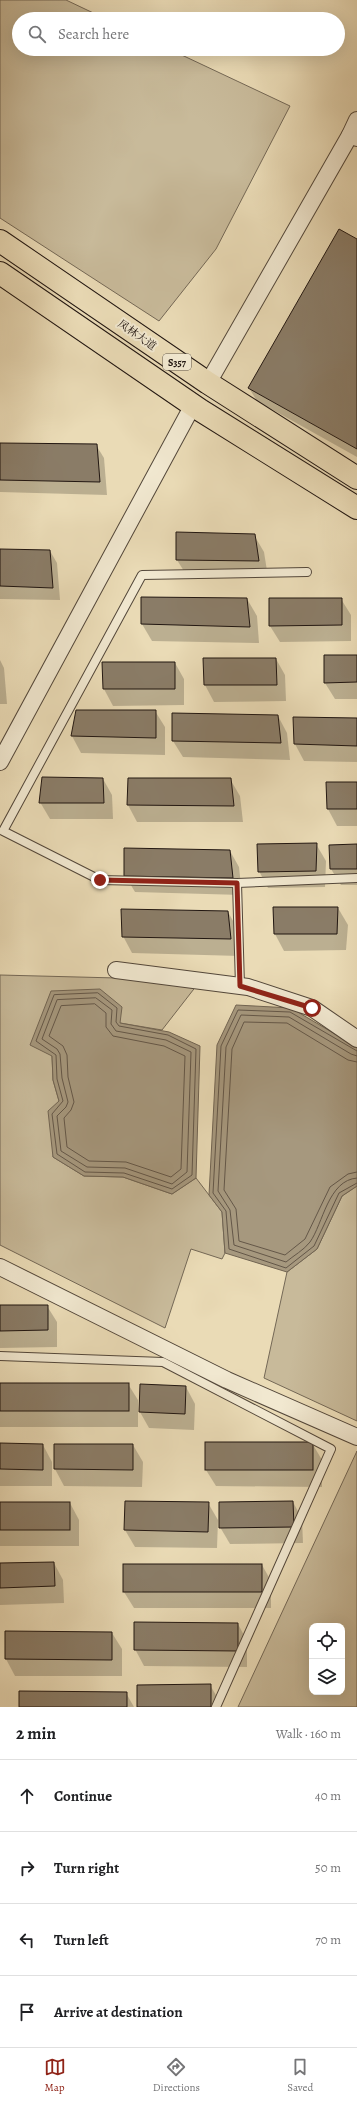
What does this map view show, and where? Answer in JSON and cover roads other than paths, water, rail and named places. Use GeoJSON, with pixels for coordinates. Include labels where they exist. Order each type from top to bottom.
{"type":"FeatureCollection","features":[{"type":"Feature","properties":{"kind":"main road","name":"凤林大道"},"geometry":{"type":"LineString","coordinates":[[0,241],[208,384],[357,478]]}},
{"type":"Feature","properties":{"kind":"main road","name":"S357"},"geometry":{"type":"LineString","coordinates":[[0,273],[193,405],[357,508]]}},
{"type":"Feature","properties":{"kind":"street"},"geometry":{"type":"LineString","coordinates":[[208,384],[354,136],[357,120]]}},
{"type":"Feature","properties":{"kind":"street"},"geometry":{"type":"LineString","coordinates":[[0,762],[193,405]]}},
{"type":"Feature","properties":{"kind":"street"},"geometry":{"type":"LineString","coordinates":[[116,970],[240,986],[312,1008],[357,1039]]}},
{"type":"Feature","properties":{"kind":"street"},"geometry":{"type":"LineString","coordinates":[[0,1267],[201,1374],[357,1437]]}},
{"type":"Feature","properties":{"kind":"lane"},"geometry":{"type":"LineString","coordinates":[[307,572],[142,575],[3,831],[100,880],[237,883],[357,878]]}},
{"type":"Feature","properties":{"kind":"lane"},"geometry":{"type":"LineString","coordinates":[[237,883],[240,986]]}},
{"type":"Feature","properties":{"kind":"lane"},"geometry":{"type":"LineString","coordinates":[[0,1356],[163,1362],[201,1374],[331,1449],[216,1707]]}},
{"type":"Feature","properties":{"kind":"water"},"geometry":{"type":"Polygon","coordinates":[[[100,989],[122,1007],[120,1023],[169,1032],[200,1046],[196,1178],[172,1194],[123,1177],[84,1176],[53,1157],[48,1111],[59,1101],[53,1080],[52,1056],[30,1045],[51,991],[100,989]]]}},
{"type":"Feature","properties":{"kind":"water"},"geometry":{"type":"Polygon","coordinates":[[[236,1005],[291,1008],[357,1047],[357,1186],[342,1196],[317,1249],[287,1272],[225,1253],[222,1212],[209,1195],[217,1045],[236,1005]]]}}]}
